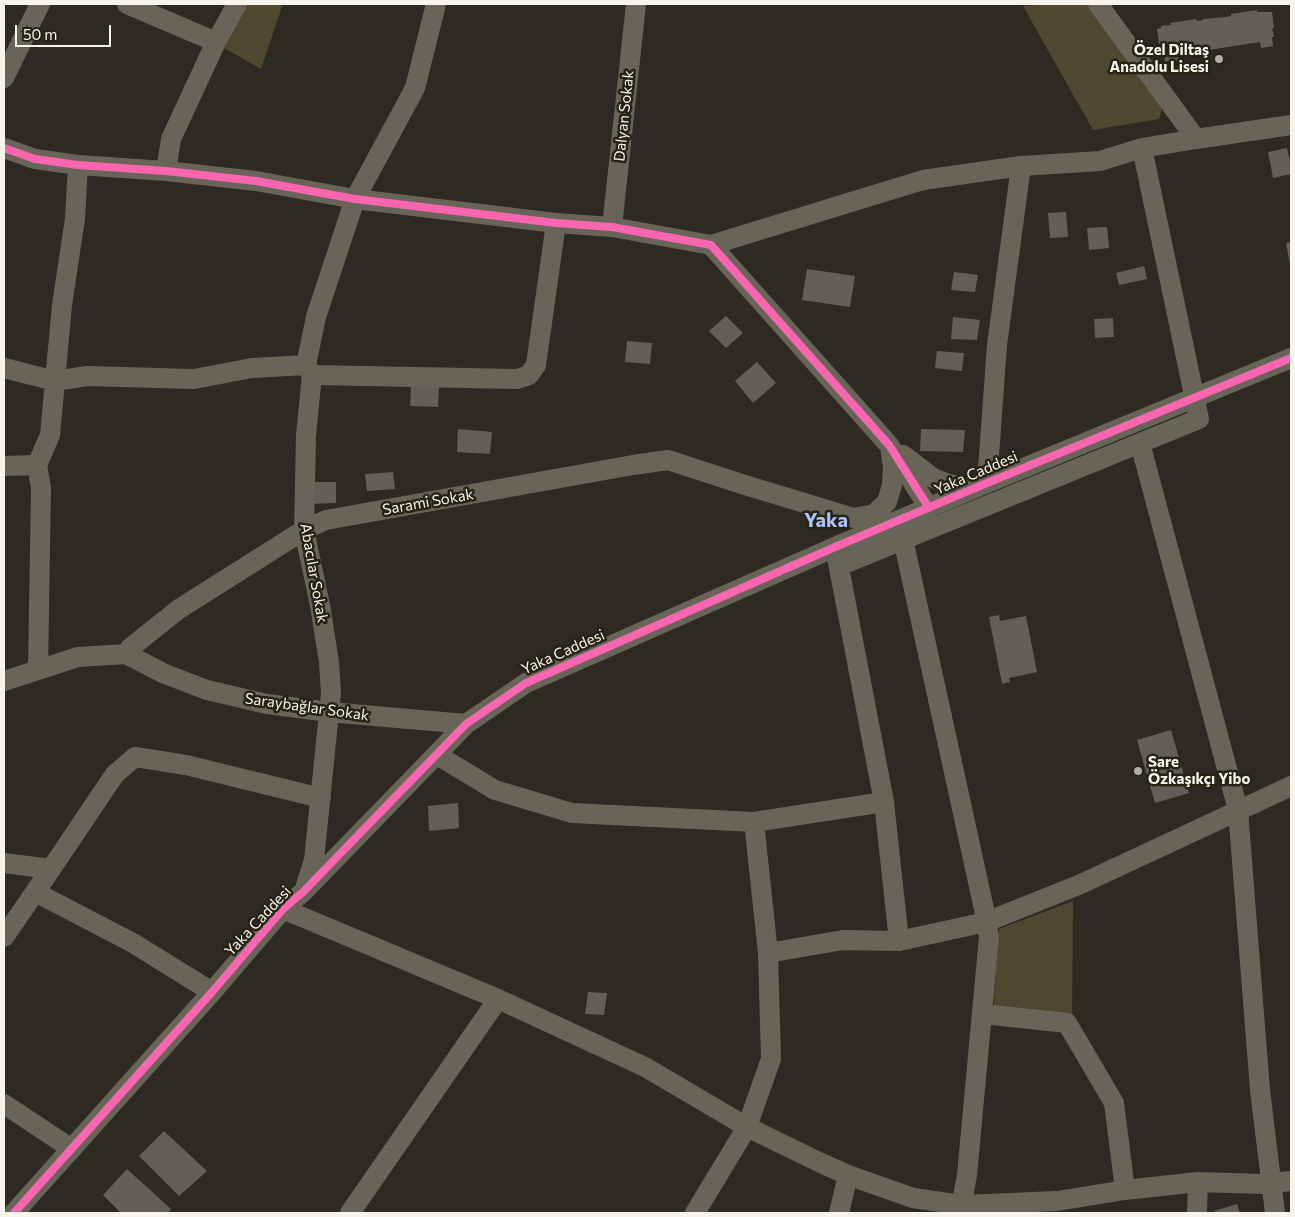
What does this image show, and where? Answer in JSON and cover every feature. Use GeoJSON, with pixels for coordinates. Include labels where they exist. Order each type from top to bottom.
{"type":"FeatureCollection","features":[{"type":"Feature","properties":{"kind":"street"},"geometry":{"type":"LineString","coordinates":[[4,78],[40,4]]}},
{"type":"Feature","properties":{"kind":"street"},"geometry":{"type":"LineString","coordinates":[[127,4],[216,42]]}},
{"type":"Feature","properties":{"kind":"street"},"geometry":{"type":"LineString","coordinates":[[166,171],[171,139],[216,42],[237,4]]}},
{"type":"Feature","properties":{"kind":"street","name":"Abacılar Sokak"},"geometry":{"type":"LineString","coordinates":[[303,892],[314,860],[331,693],[330,662],[304,530],[309,370],[316,317],[355,199],[415,88],[436,4]]}},
{"type":"Feature","properties":{"kind":"street","name":"Dalyan Sokak"},"geometry":{"type":"LineString","coordinates":[[612,227],[636,4]]}},
{"type":"Feature","properties":{"kind":"street"},"geometry":{"type":"LineString","coordinates":[[1098,4],[1196,139]]}},
{"type":"Feature","properties":{"kind":"street"},"geometry":{"type":"LineString","coordinates":[[4,148],[35,159],[78,166],[166,171],[256,181],[355,199],[556,223],[612,227],[711,245],[923,180],[1021,166],[1100,161],[1142,148],[1291,125]]}},
{"type":"Feature","properties":{"kind":"street"},"geometry":{"type":"LineString","coordinates":[[899,941],[884,802],[837,557],[903,539],[1199,419],[1142,148]]}},
{"type":"Feature","properties":{"kind":"street"},"geometry":{"type":"LineString","coordinates":[[38,670],[41,488],[37,465],[50,435],[62,305],[75,219],[78,166]]}},
{"type":"Feature","properties":{"kind":"street"},"geometry":{"type":"LineString","coordinates":[[889,445],[934,478],[949,484],[980,486],[1021,166]]}},
{"type":"Feature","properties":{"kind":"street"},"geometry":{"type":"LineString","coordinates":[[4,368],[55,381],[87,376],[194,379],[252,368],[517,379],[530,375],[536,365],[556,223]]}},
{"type":"Feature","properties":{"kind":"street"},"geometry":{"type":"LineString","coordinates":[[711,245],[889,445],[929,508]]}},
{"type":"Feature","properties":{"kind":"street","name":"Yaka Caddesi"},"geometry":{"type":"LineString","coordinates":[[14,1213],[212,992],[282,910],[303,892],[466,724],[526,683],[837,557],[886,525],[1291,358]]}},
{"type":"Feature","properties":{"kind":"street"},"geometry":{"type":"LineString","coordinates":[[1140,443],[1238,810],[1254,1018],[1274,1213]]}},
{"type":"Feature","properties":{"kind":"street"},"geometry":{"type":"LineString","coordinates":[[854,518],[874,514],[886,502],[892,485],[893,467],[889,445]]}},
{"type":"Feature","properties":{"kind":"street","name":"Sarami Sokak"},"geometry":{"type":"LineString","coordinates":[[126,654],[130,648],[180,608],[304,530],[326,520],[668,460],[745,486],[854,518],[886,525]]}},
{"type":"Feature","properties":{"kind":"street"},"geometry":{"type":"LineString","coordinates":[[4,466],[37,465]]}},
{"type":"Feature","properties":{"kind":"street"},"geometry":{"type":"LineString","coordinates":[[903,539],[989,937],[967,1175],[961,1209]]}},
{"type":"Feature","properties":{"kind":"street"},"geometry":{"type":"LineString","coordinates":[[4,682],[78,657],[126,654]]}},
{"type":"Feature","properties":{"kind":"street","name":"Saraybağlar Sokak"},"geometry":{"type":"LineString","coordinates":[[126,654],[166,674],[206,690],[267,704],[329,712],[466,724]]}},
{"type":"Feature","properties":{"kind":"street"},"geometry":{"type":"LineString","coordinates":[[437,755],[495,790],[572,813],[754,822],[884,802]]}},
{"type":"Feature","properties":{"kind":"street"},"geometry":{"type":"LineString","coordinates":[[4,937],[115,774],[135,757],[186,765],[320,807],[324,830],[332,838],[343,842],[352,841]]}},
{"type":"Feature","properties":{"kind":"street"},"geometry":{"type":"LineString","coordinates":[[768,953],[843,940],[899,941],[986,922],[1081,884],[1291,786]]}},
{"type":"Feature","properties":{"kind":"street"},"geometry":{"type":"LineString","coordinates":[[695,1213],[748,1127],[771,1059],[768,953],[754,822]]}},
{"type":"Feature","properties":{"kind":"street"},"geometry":{"type":"LineString","coordinates":[[4,863],[51,869]]}},
{"type":"Feature","properties":{"kind":"street"},"geometry":{"type":"LineString","coordinates":[[35,892],[133,943],[212,992]]}},
{"type":"Feature","properties":{"kind":"street"},"geometry":{"type":"LineString","coordinates":[[282,910],[498,999],[645,1067],[748,1127],[848,1175],[913,1198],[961,1209],[1057,1207],[1125,1190],[1198,1182],[1270,1183],[1291,1181]]}},
{"type":"Feature","properties":{"kind":"street"},"geometry":{"type":"LineString","coordinates":[[350,1213],[498,999]]}},
{"type":"Feature","properties":{"kind":"street"},"geometry":{"type":"LineString","coordinates":[[983,1014],[1067,1023],[1114,1103],[1125,1190]]}},
{"type":"Feature","properties":{"kind":"street"},"geometry":{"type":"LineString","coordinates":[[4,1104],[72,1149]]}},
{"type":"Feature","properties":{"kind":"street"},"geometry":{"type":"LineString","coordinates":[[839,1213],[848,1175]]}},
{"type":"Feature","properties":{"kind":"street"},"geometry":{"type":"LineString","coordinates":[[1197,1213],[1198,1182]]}},
{"type":"Feature","properties":{"kind":"shaded area"},"geometry":{"type":"Polygon","coordinates":[[[246,4],[283,4],[261,69],[224,48],[246,4]]]}},
{"type":"Feature","properties":{"kind":"shaded area"},"geometry":{"type":"Polygon","coordinates":[[[1094,4],[1163,106],[1159,119],[1093,130],[1023,6],[1094,4]]]}},
{"type":"Feature","properties":{"kind":"shaded area"},"geometry":{"type":"Polygon","coordinates":[[[1073,901],[1072,1020],[993,1010],[999,929],[1073,901]]]}},
{"type":"Feature","properties":{"kind":"building"},"geometry":{"type":"Polygon","coordinates":[[[1257,10],[1257,12],[1272,12],[1274,28],[1272,28],[1273,46],[1261,48],[1260,42],[1177,55],[1178,60],[1165,62],[1161,44],[1159,44],[1157,29],[1161,28],[1161,26],[1196,19],[1197,21],[1231,16],[1231,14],[1257,10]]]}},
{"type":"Feature","properties":{"kind":"building"},"geometry":{"type":"Polygon","coordinates":[[[1287,148],[1291,174],[1273,178],[1268,152],[1287,148]]]}},
{"type":"Feature","properties":{"kind":"building"},"geometry":{"type":"Polygon","coordinates":[[[1066,212],[1068,237],[1050,238],[1048,213],[1066,212]]]}},
{"type":"Feature","properties":{"kind":"building"},"geometry":{"type":"Polygon","coordinates":[[[1107,227],[1109,248],[1089,250],[1087,228],[1107,227]]]}},
{"type":"Feature","properties":{"kind":"building"},"geometry":{"type":"Polygon","coordinates":[[[1291,242],[1291,264],[1290,264],[1286,243],[1291,242]]]}},
{"type":"Feature","properties":{"kind":"building"},"geometry":{"type":"Polygon","coordinates":[[[1144,266],[1147,279],[1119,285],[1116,273],[1144,266]]]}},
{"type":"Feature","properties":{"kind":"building"},"geometry":{"type":"Polygon","coordinates":[[[807,269],[855,276],[850,307],[802,300],[807,269]]]}},
{"type":"Feature","properties":{"kind":"building"},"geometry":{"type":"Polygon","coordinates":[[[954,272],[978,275],[975,292],[951,290],[954,272]]]}},
{"type":"Feature","properties":{"kind":"building"},"geometry":{"type":"Polygon","coordinates":[[[726,316],[743,333],[726,348],[709,331],[726,316]]]}},
{"type":"Feature","properties":{"kind":"building"},"geometry":{"type":"Polygon","coordinates":[[[953,317],[980,320],[977,340],[951,339],[953,317]]]}},
{"type":"Feature","properties":{"kind":"building"},"geometry":{"type":"Polygon","coordinates":[[[1113,318],[1114,337],[1095,338],[1094,319],[1113,318]]]}},
{"type":"Feature","properties":{"kind":"building"},"geometry":{"type":"Polygon","coordinates":[[[627,341],[652,343],[650,364],[625,362],[627,341]]]}},
{"type":"Feature","properties":{"kind":"building"},"geometry":{"type":"Polygon","coordinates":[[[937,351],[964,353],[962,371],[935,368],[937,351]]]}},
{"type":"Feature","properties":{"kind":"building"},"geometry":{"type":"Polygon","coordinates":[[[757,362],[776,383],[753,403],[735,381],[757,362]]]}},
{"type":"Feature","properties":{"kind":"building"},"geometry":{"type":"Polygon","coordinates":[[[411,387],[439,387],[438,407],[410,406],[411,387]]]}},
{"type":"Feature","properties":{"kind":"building"},"geometry":{"type":"Polygon","coordinates":[[[458,429],[492,432],[490,454],[457,452],[458,429]]]}},
{"type":"Feature","properties":{"kind":"building"},"geometry":{"type":"Polygon","coordinates":[[[921,429],[965,430],[963,452],[920,451],[921,429]]]}},
{"type":"Feature","properties":{"kind":"building"},"geometry":{"type":"Polygon","coordinates":[[[393,472],[395,489],[367,491],[365,474],[393,472]]]}},
{"type":"Feature","properties":{"kind":"building"},"geometry":{"type":"Polygon","coordinates":[[[310,482],[336,482],[336,503],[309,504],[310,482]]]}},
{"type":"Feature","properties":{"kind":"building"},"geometry":{"type":"Polygon","coordinates":[[[999,615],[1000,621],[1026,616],[1037,672],[1009,678],[1010,682],[1002,684],[989,617],[999,615]]]}},
{"type":"Feature","properties":{"kind":"building"},"geometry":{"type":"Polygon","coordinates":[[[1171,730],[1189,793],[1155,803],[1137,740],[1171,730]]]}},
{"type":"Feature","properties":{"kind":"building"},"geometry":{"type":"Polygon","coordinates":[[[458,803],[459,828],[429,831],[428,806],[458,803]]]}},
{"type":"Feature","properties":{"kind":"building"},"geometry":{"type":"Polygon","coordinates":[[[588,992],[607,993],[604,1015],[585,1014],[588,992]]]}},
{"type":"Feature","properties":{"kind":"building"},"geometry":{"type":"Polygon","coordinates":[[[164,1131],[207,1171],[179,1196],[139,1156],[164,1131]]]}},
{"type":"Feature","properties":{"kind":"building"},"geometry":{"type":"Polygon","coordinates":[[[127,1169],[171,1209],[168,1213],[121,1213],[103,1195],[127,1169]]]}},
{"type":"Feature","properties":{"kind":"building"},"geometry":{"type":"Polygon","coordinates":[[[1237,1204],[1240,1213],[1215,1213],[1214,1211],[1237,1204]]]}},
{"type":"Feature","properties":{"kind":"cycle path"},"geometry":{"type":"LineString","coordinates":[[4,148],[35,159],[78,165],[166,171],[256,181],[355,199],[556,223],[612,227],[711,245],[889,445],[929,508]]}},
{"type":"Feature","properties":{"kind":"cycle path"},"geometry":{"type":"LineString","coordinates":[[14,1213],[212,992],[283,909],[303,892],[466,724],[526,683],[835,547],[1291,358]]}},
{"type":"Feature","properties":{"kind":"place","name":"Özel Diltaş Anadolu Lisesi"},"geometry":{"type":"Point","coordinates":[1219,59]}},
{"type":"Feature","properties":{"kind":"place","name":"Sare Özkaşıkçı Yibo"},"geometry":{"type":"Point","coordinates":[1138,771]}},
{"type":"Feature","properties":{"kind":"district","name":"Yaka"},"geometry":{"type":"Point","coordinates":[826,520]}}]}
